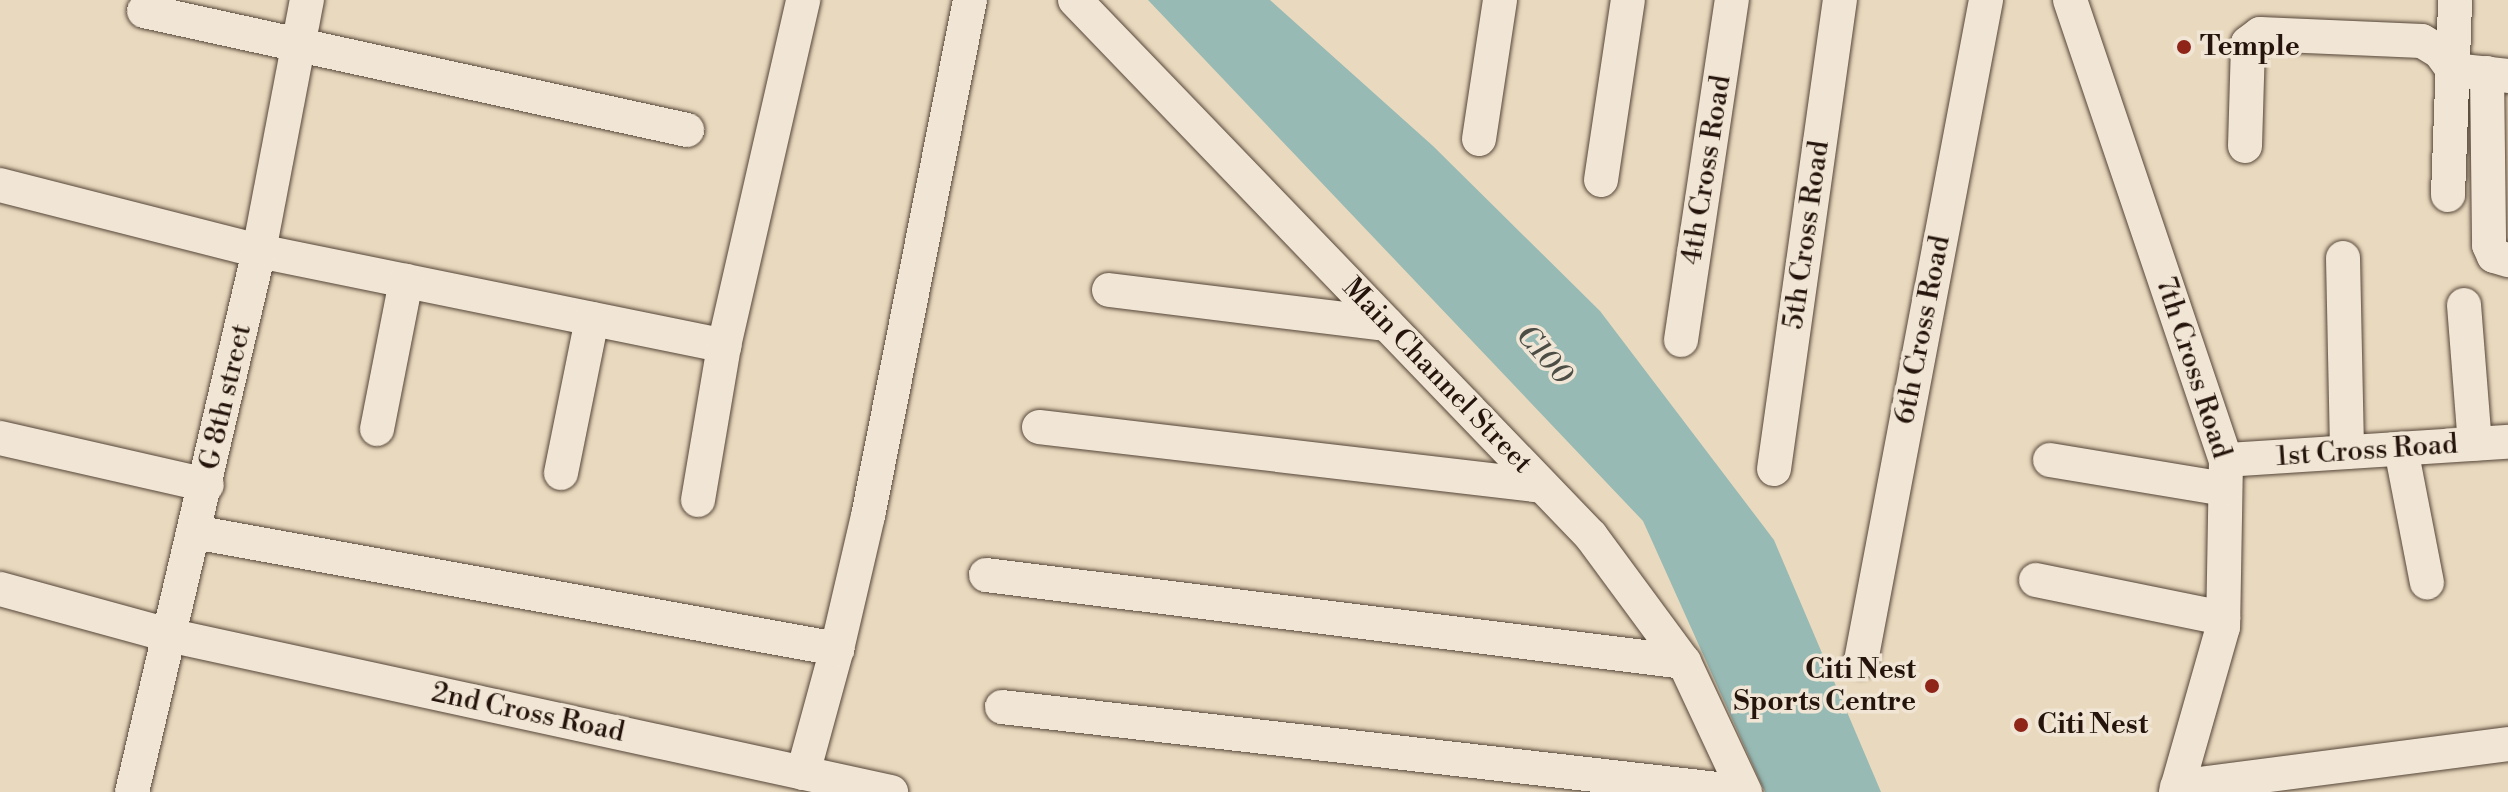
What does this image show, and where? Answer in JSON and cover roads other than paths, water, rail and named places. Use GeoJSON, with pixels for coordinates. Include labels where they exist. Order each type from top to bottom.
{"type":"FeatureCollection","features":[{"type":"Feature","properties":{"kind":"street","name":"G 8th street"},"geometry":{"type":"LineString","coordinates":[[132,792],[207,485],[259,251],[307,0]]}},
{"type":"Feature","properties":{"kind":"street"},"geometry":{"type":"LineString","coordinates":[[698,500],[724,346],[803,0]]}},
{"type":"Feature","properties":{"kind":"street"},"geometry":{"type":"LineString","coordinates":[[803,773],[837,649],[868,516],[970,0]]}},
{"type":"Feature","properties":{"kind":"street","name":"Main Channel Street"},"geometry":{"type":"LineString","coordinates":[[1075,0],[1591,536],[1684,662],[1744,792]]}},
{"type":"Feature","properties":{"kind":"street"},"geometry":{"type":"LineString","coordinates":[[1479,139],[1500,0]]}},
{"type":"Feature","properties":{"kind":"street"},"geometry":{"type":"LineString","coordinates":[[1601,180],[1628,0]]}},
{"type":"Feature","properties":{"kind":"street","name":"4th Cross Road"},"geometry":{"type":"LineString","coordinates":[[1681,340],[1732,0]]}},
{"type":"Feature","properties":{"kind":"street","name":"5th Cross Road"},"geometry":{"type":"LineString","coordinates":[[1774,469],[1840,0]]}},
{"type":"Feature","properties":{"kind":"street","name":"6th Cross Road"},"geometry":{"type":"LineString","coordinates":[[1861,661],[1986,0]]}},
{"type":"Feature","properties":{"kind":"street","name":"7th Cross Road"},"geometry":{"type":"LineString","coordinates":[[2070,0],[2225,474],[2223,618],[2176,790]]}},
{"type":"Feature","properties":{"kind":"street"},"geometry":{"type":"LineString","coordinates":[[2448,195],[2455,0]]}},
{"type":"Feature","properties":{"kind":"street"},"geometry":{"type":"LineString","coordinates":[[144,11],[687,130]]}},
{"type":"Feature","properties":{"kind":"street"},"geometry":{"type":"LineString","coordinates":[[2245,146],[2248,43],[2260,34],[2422,41],[2440,52],[2453,70],[2498,75],[2489,245],[2494,256],[2508,260]]}},
{"type":"Feature","properties":{"kind":"street"},"geometry":{"type":"LineString","coordinates":[[0,187],[259,251],[724,346]]}},
{"type":"Feature","properties":{"kind":"street"},"geometry":{"type":"LineString","coordinates":[[2343,258],[2347,452]]}},
{"type":"Feature","properties":{"kind":"street"},"geometry":{"type":"LineString","coordinates":[[377,429],[406,281]]}},
{"type":"Feature","properties":{"kind":"street"},"geometry":{"type":"LineString","coordinates":[[1109,290],[1387,324]]}},
{"type":"Feature","properties":{"kind":"street"},"geometry":{"type":"LineString","coordinates":[[2464,305],[2491,443]]}},
{"type":"Feature","properties":{"kind":"street"},"geometry":{"type":"LineString","coordinates":[[561,473],[592,319]]}},
{"type":"Feature","properties":{"kind":"street"},"geometry":{"type":"LineString","coordinates":[[1039,427],[1543,486]]}},
{"type":"Feature","properties":{"kind":"street"},"geometry":{"type":"LineString","coordinates":[[0,438],[207,485]]}},
{"type":"Feature","properties":{"kind":"street","name":"1st Cross Road"},"geometry":{"type":"LineString","coordinates":[[2050,460],[2225,474],[2347,452],[2491,443]]}},
{"type":"Feature","properties":{"kind":"street"},"geometry":{"type":"LineString","coordinates":[[2401,449],[2427,583]]}},
{"type":"Feature","properties":{"kind":"street"},"geometry":{"type":"LineString","coordinates":[[194,532],[837,649]]}},
{"type":"Feature","properties":{"kind":"street"},"geometry":{"type":"LineString","coordinates":[[986,575],[1684,662]]}},
{"type":"Feature","properties":{"kind":"street"},"geometry":{"type":"LineString","coordinates":[[2036,580],[2223,618]]}},
{"type":"Feature","properties":{"kind":"street"},"geometry":{"type":"LineString","coordinates":[[0,589],[168,635]]}},
{"type":"Feature","properties":{"kind":"street","name":"2nd Cross Road"},"geometry":{"type":"LineString","coordinates":[[168,635],[889,792]]}},
{"type":"Feature","properties":{"kind":"street"},"geometry":{"type":"LineString","coordinates":[[1002,707],[1744,792]]}},
{"type":"Feature","properties":{"kind":"street"},"geometry":{"type":"LineString","coordinates":[[2176,790],[2508,744]]}},
{"type":"Feature","properties":{"kind":"water","name":"C100"},"geometry":{"type":"Polygon","coordinates":[[[1148,0],[1270,0],[1433,146],[1600,311],[1774,540],[1881,792],[1765,792],[1643,521],[1148,0]]]}},
{"type":"Feature","properties":{"kind":"place","name":"Temple"},"geometry":{"type":"Point","coordinates":[2184,47]}},
{"type":"Feature","properties":{"kind":"place","name":"Citi Nest Sports Centre"},"geometry":{"type":"Point","coordinates":[1932,686]}},
{"type":"Feature","properties":{"kind":"place","name":"Citi Nest"},"geometry":{"type":"Point","coordinates":[2021,725]}}]}
